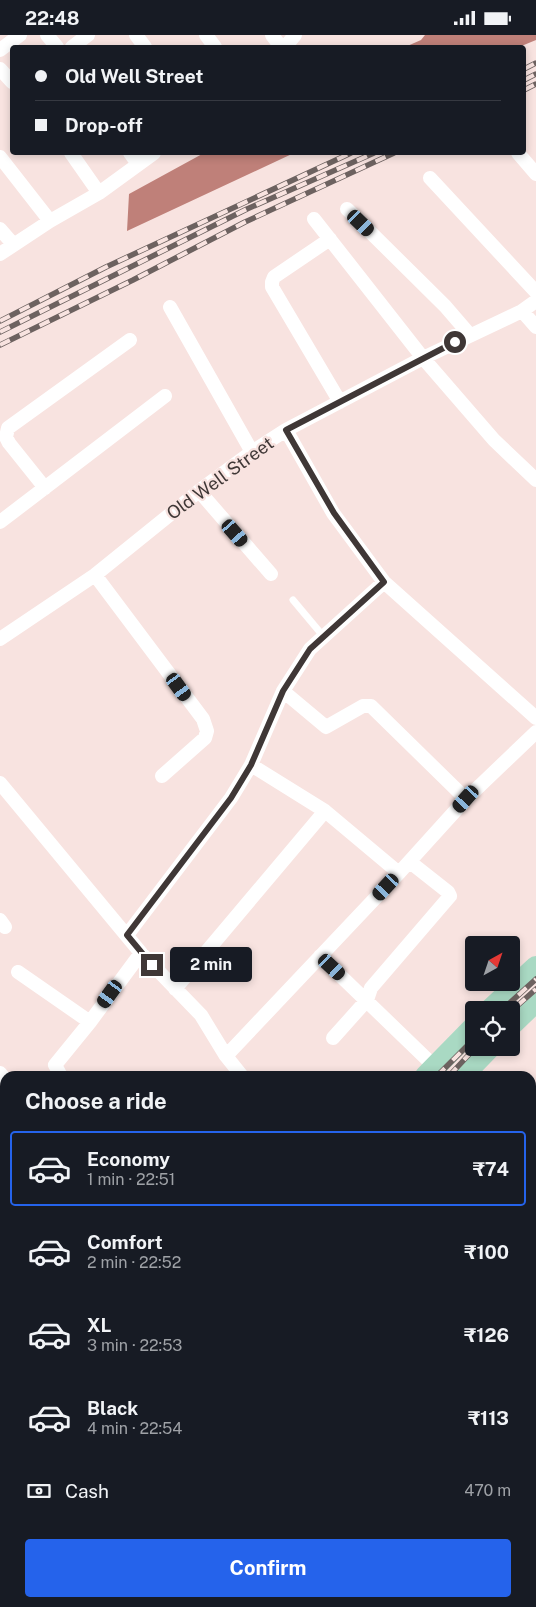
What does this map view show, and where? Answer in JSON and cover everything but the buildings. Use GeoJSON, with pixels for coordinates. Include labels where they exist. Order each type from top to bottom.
{"type":"FeatureCollection","features":[{"type":"Feature","properties":{"kind":"main road"},"geometry":{"type":"LineString","coordinates":[[500,1001],[536,967]]}},
{"type":"Feature","properties":{"kind":"main road"},"geometry":{"type":"LineString","coordinates":[[520,1016],[536,1001]]}},
{"type":"Feature","properties":{"kind":"main road"},"geometry":{"type":"LineString","coordinates":[[431,1071],[465,1036]]}},
{"type":"Feature","properties":{"kind":"main road"},"geometry":{"type":"LineString","coordinates":[[467,1071],[481,1056]]}},
{"type":"Feature","properties":{"kind":"street"},"geometry":{"type":"LineString","coordinates":[[0,50],[20,35]]}},
{"type":"Feature","properties":{"kind":"street"},"geometry":{"type":"LineString","coordinates":[[47,35],[55,45]]}},
{"type":"Feature","properties":{"kind":"street"},"geometry":{"type":"LineString","coordinates":[[75,45],[88,35]]}},
{"type":"Feature","properties":{"kind":"street"},"geometry":{"type":"LineString","coordinates":[[287,45],[295,35]]}},
{"type":"Feature","properties":{"kind":"street"},"geometry":{"type":"LineString","coordinates":[[0,69],[10,80]]}},
{"type":"Feature","properties":{"kind":"street"},"geometry":{"type":"LineString","coordinates":[[72,155],[100,193]]}},
{"type":"Feature","properties":{"kind":"street"},"geometry":{"type":"LineString","coordinates":[[520,155],[536,174]]}},
{"type":"Feature","properties":{"kind":"street"},"geometry":{"type":"LineString","coordinates":[[0,157],[50,221]]}},
{"type":"Feature","properties":{"kind":"street"},"geometry":{"type":"LineString","coordinates":[[0,254],[50,221],[100,193],[134,158]]}},
{"type":"Feature","properties":{"kind":"street"},"geometry":{"type":"LineString","coordinates":[[430,178],[536,292]]}},
{"type":"Feature","properties":{"kind":"street"},"geometry":{"type":"LineString","coordinates":[[347,209],[445,306],[470,335]]}},
{"type":"Feature","properties":{"kind":"street"},"geometry":{"type":"LineString","coordinates":[[314,219],[424,357],[494,440],[536,480]]}},
{"type":"Feature","properties":{"kind":"street"},"geometry":{"type":"LineString","coordinates":[[0,229],[13,244]]}},
{"type":"Feature","properties":{"kind":"street"},"geometry":{"type":"LineString","coordinates":[[330,239],[274,277],[272,287],[340,402]]}},
{"type":"Feature","properties":{"kind":"street","name":"Old Well Street"},"geometry":{"type":"LineString","coordinates":[[0,639],[95,575],[199,491],[252,452],[286,430],[424,357],[522,311],[536,301]]}},
{"type":"Feature","properties":{"kind":"street"},"geometry":{"type":"LineString","coordinates":[[170,307],[252,452]]}},
{"type":"Feature","properties":{"kind":"street"},"geometry":{"type":"LineString","coordinates":[[522,311],[536,327]]}},
{"type":"Feature","properties":{"kind":"street"},"geometry":{"type":"LineString","coordinates":[[45,488],[9,443],[6,437],[8,428],[130,340]]}},
{"type":"Feature","properties":{"kind":"street"},"geometry":{"type":"LineString","coordinates":[[0,523],[165,396]]}},
{"type":"Feature","properties":{"kind":"street"},"geometry":{"type":"LineString","coordinates":[[286,430],[334,513],[384,582],[536,718]]}},
{"type":"Feature","properties":{"kind":"street"},"geometry":{"type":"LineString","coordinates":[[199,491],[271,574]]}},
{"type":"Feature","properties":{"kind":"street"},"geometry":{"type":"LineString","coordinates":[[95,575],[203,719],[207,731],[205,738],[162,775]]}},
{"type":"Feature","properties":{"kind":"street"},"geometry":{"type":"LineString","coordinates":[[127,935],[231,798],[251,765],[283,691],[310,649],[384,582]]}},
{"type":"Feature","properties":{"kind":"street"},"geometry":{"type":"LineString","coordinates":[[283,691],[326,727],[363,706],[371,707],[466,799]]}},
{"type":"Feature","properties":{"kind":"street"},"geometry":{"type":"LineString","coordinates":[[226,1056],[400,873],[466,799],[536,732]]}},
{"type":"Feature","properties":{"kind":"street"},"geometry":{"type":"LineString","coordinates":[[251,765],[326,811],[400,873]]}},
{"type":"Feature","properties":{"kind":"street"},"geometry":{"type":"LineString","coordinates":[[0,784],[141,953],[201,1015],[226,1056],[238,1071]]}},
{"type":"Feature","properties":{"kind":"street"},"geometry":{"type":"LineString","coordinates":[[175,989],[326,811]]}},
{"type":"Feature","properties":{"kind":"street"},"geometry":{"type":"LineString","coordinates":[[333,1038],[367,1000],[371,988],[450,896],[448,892],[410,862]]}},
{"type":"Feature","properties":{"kind":"street"},"geometry":{"type":"LineString","coordinates":[[58,1071],[55,1065],[90,1022],[141,953]]}},
{"type":"Feature","properties":{"kind":"street"},"geometry":{"type":"LineString","coordinates":[[320,956],[367,1000],[431,1071]]}},
{"type":"Feature","properties":{"kind":"street"},"geometry":{"type":"LineString","coordinates":[[18,972],[90,1022]]}},
{"type":"Feature","properties":{"kind":"lane"},"geometry":{"type":"LineString","coordinates":[[293,599],[324,637]]}},
{"type":"Feature","properties":{"kind":"shaded area"},"geometry":{"type":"Polygon","coordinates":[[[425,35],[536,35],[536,40],[524,45],[410,45],[421,40],[425,35]]]}},
{"type":"Feature","properties":{"kind":"shaded area"},"geometry":{"type":"Polygon","coordinates":[[[200,155],[290,155],[127,231],[129,194],[200,155]]]}},
{"type":"Feature","properties":{"kind":"railway"},"geometry":{"type":"LineString","coordinates":[[526,68],[536,63]]}},
{"type":"Feature","properties":{"kind":"railway"},"geometry":{"type":"LineString","coordinates":[[526,79],[536,74]]}},
{"type":"Feature","properties":{"kind":"railway"},"geometry":{"type":"LineString","coordinates":[[526,89],[536,84]]}},
{"type":"Feature","properties":{"kind":"railway"},"geometry":{"type":"LineString","coordinates":[[0,321],[106,267],[347,155]]}},
{"type":"Feature","properties":{"kind":"railway"},"geometry":{"type":"LineString","coordinates":[[0,332],[247,209],[369,155]]}},
{"type":"Feature","properties":{"kind":"railway"},"geometry":{"type":"LineString","coordinates":[[0,345],[133,280],[245,222],[390,155]]}},
{"type":"Feature","properties":{"kind":"railway"},"geometry":{"type":"LineString","coordinates":[[512,1001],[536,979]]}},
{"type":"Feature","properties":{"kind":"railway"},"geometry":{"type":"LineString","coordinates":[[520,1003],[536,989]]}},
{"type":"Feature","properties":{"kind":"railway"},"geometry":{"type":"LineString","coordinates":[[442,1071],[465,1048]]}},
{"type":"Feature","properties":{"kind":"railway"},"geometry":{"type":"LineString","coordinates":[[454,1071],[468,1056]]}},
{"type":"Feature","properties":{"kind":"route"},"geometry":{"type":"LineString","coordinates":[[152,965],[127,935],[231,798],[251,765],[283,691],[310,649],[384,582],[334,513],[286,430],[455,342]]}}]}
